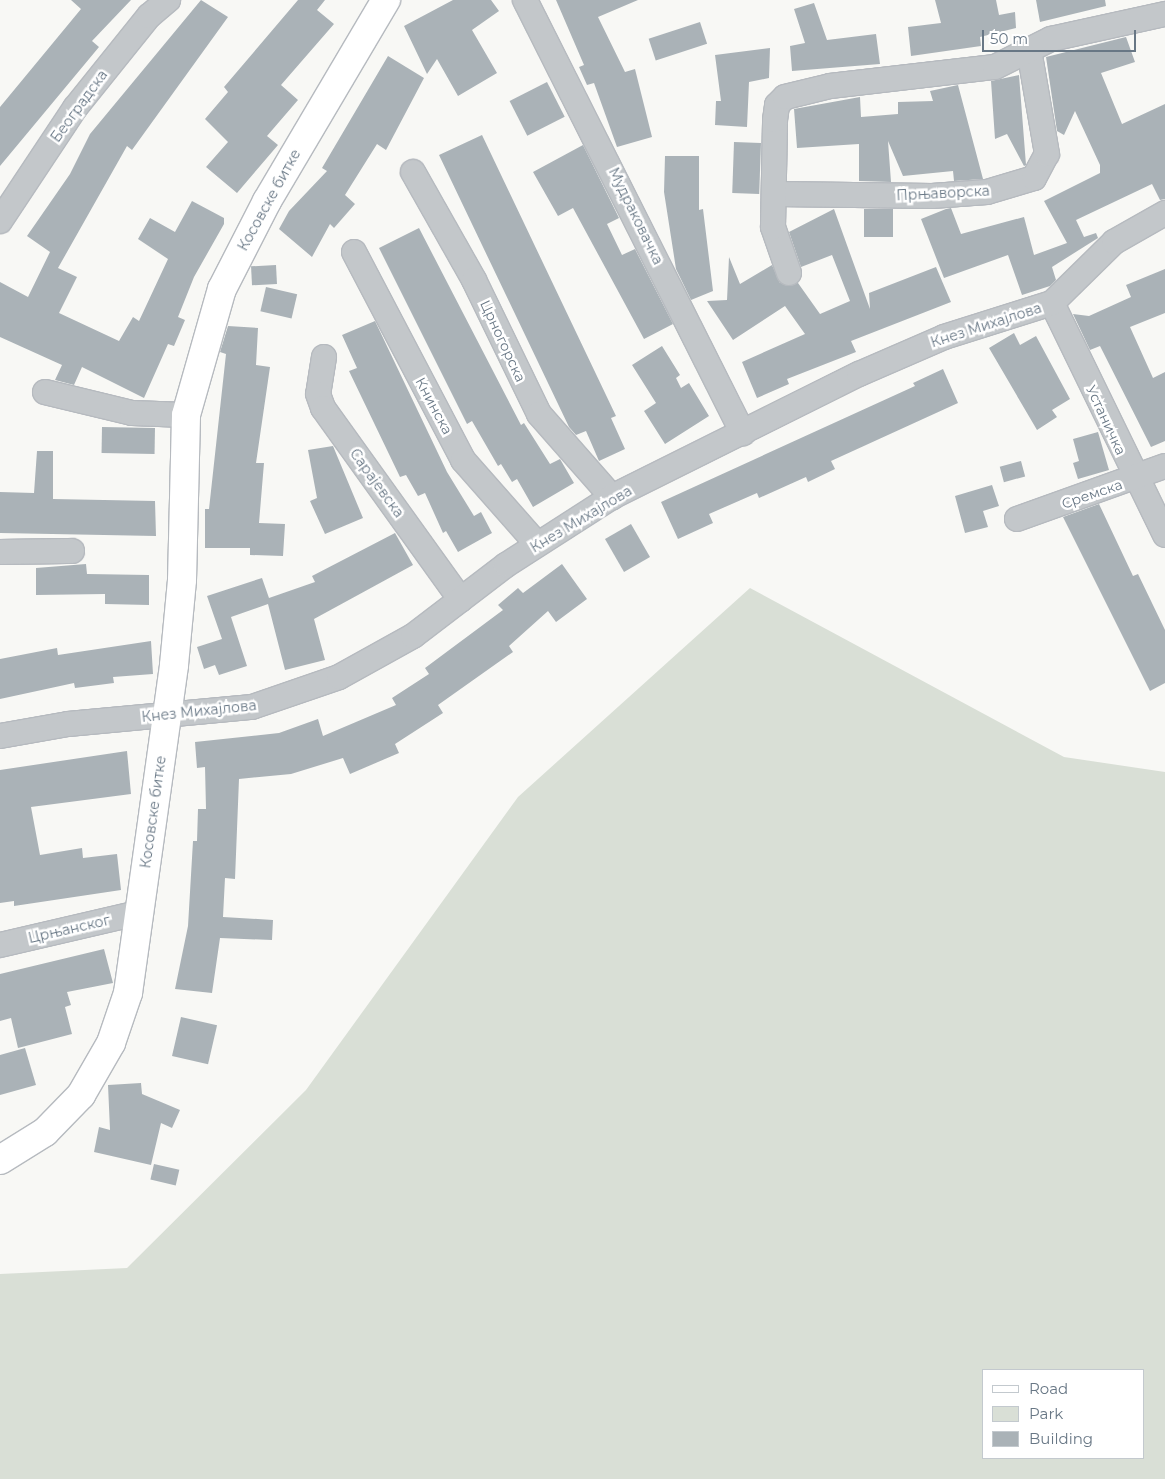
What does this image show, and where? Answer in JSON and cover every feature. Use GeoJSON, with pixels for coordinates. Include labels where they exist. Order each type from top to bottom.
{"type":"FeatureCollection","features":[{"type":"Feature","properties":{"kind":"street","name":"Београдска"},"geometry":{"type":"LineString","coordinates":[[0,221],[75,108],[149,16],[168,0]]}},
{"type":"Feature","properties":{"kind":"street","name":"Косовске битке"},"geometry":{"type":"LineString","coordinates":[[0,1160],[45,1132],[80,1095],[111,1042],[128,992],[167,714],[182,580],[186,415],[222,290],[267,201],[386,0]]}},
{"type":"Feature","properties":{"kind":"street","name":"Мудраковачка"},"geometry":{"type":"LineString","coordinates":[[525,0],[743,433]]}},
{"type":"Feature","properties":{"kind":"street"},"geometry":{"type":"LineString","coordinates":[[790,273],[773,227],[776,194],[775,120],[777,105],[785,96],[830,86],[971,72],[995,67],[1029,50],[1076,32],[1165,14]]}},
{"type":"Feature","properties":{"kind":"street","name":"Прњаворска"},"geometry":{"type":"LineString","coordinates":[[776,194],[932,196],[987,192],[1034,178],[1047,154],[1029,50]]}},
{"type":"Feature","properties":{"kind":"street","name":"Црногорска"},"geometry":{"type":"LineString","coordinates":[[413,172],[474,280],[539,414],[612,497]]}},
{"type":"Feature","properties":{"kind":"street","name":"Кнез Михајлова"},"geometry":{"type":"LineString","coordinates":[[0,736],[167,714],[252,707],[296,694],[377,659],[537,544],[612,497],[944,337],[1052,303],[1114,242],[1165,213]]}},
{"type":"Feature","properties":{"kind":"street","name":"Книнска"},"geometry":{"type":"LineString","coordinates":[[354,252],[463,460],[537,544]]}},
{"type":"Feature","properties":{"kind":"street","name":"Устаничка"},"geometry":{"type":"LineString","coordinates":[[1052,303],[1135,480],[1165,535]]}},
{"type":"Feature","properties":{"kind":"street","name":"Сарајевска"},"geometry":{"type":"LineString","coordinates":[[324,357],[318,394],[322,408],[461,600]]}},
{"type":"Feature","properties":{"kind":"street"},"geometry":{"type":"LineString","coordinates":[[45,392],[132,413],[186,415]]}},
{"type":"Feature","properties":{"kind":"street","name":"Сремска"},"geometry":{"type":"LineString","coordinates":[[1017,519],[1135,480],[1165,466]]}},
{"type":"Feature","properties":{"kind":"street"},"geometry":{"type":"LineString","coordinates":[[0,552],[72,552]]}},
{"type":"Feature","properties":{"kind":"street","name":"Црњанског"},"geometry":{"type":"LineString","coordinates":[[0,945],[138,912]]}},
{"type":"Feature","properties":{"kind":"green space"},"geometry":{"type":"Polygon","coordinates":[[[750,588],[1064,757],[1165,772],[1165,1479],[0,1479],[0,1274],[127,1268],[306,1090],[518,797],[750,588]]]}},
{"type":"Feature","properties":{"kind":"building"},"geometry":{"type":"Polygon","coordinates":[[[71,0],[131,0],[92,41],[99,47],[0,166],[0,107],[81,9],[71,0]]]}},
{"type":"Feature","properties":{"kind":"building"},"geometry":{"type":"Polygon","coordinates":[[[201,0],[228,17],[132,150],[127,146],[58,268],[77,277],[59,313],[119,341],[133,317],[139,321],[168,259],[138,239],[150,218],[175,232],[192,201],[224,218],[224,224],[194,277],[178,317],[185,320],[174,346],[168,344],[144,398],[82,367],[74,385],[55,380],[62,365],[0,337],[0,282],[28,297],[50,252],[27,236],[70,174],[90,134],[201,0]]]}},
{"type":"Feature","properties":{"kind":"building"},"geometry":{"type":"Polygon","coordinates":[[[298,0],[325,0],[317,10],[334,24],[281,85],[298,100],[267,136],[278,145],[237,193],[206,167],[228,142],[205,119],[228,92],[224,87],[298,0]]]}},
{"type":"Feature","properties":{"kind":"building"},"geometry":{"type":"Polygon","coordinates":[[[453,0],[491,0],[499,11],[472,30],[497,73],[458,96],[437,59],[427,74],[404,26],[453,0]]]}},
{"type":"Feature","properties":{"kind":"building"},"geometry":{"type":"Polygon","coordinates":[[[556,0],[638,0],[598,17],[625,72],[635,69],[652,137],[617,147],[594,83],[587,85],[579,67],[584,65],[556,0]]]}},
{"type":"Feature","properties":{"kind":"building"},"geometry":{"type":"Polygon","coordinates":[[[935,0],[996,0],[999,15],[1015,12],[1016,28],[980,37],[981,46],[911,56],[908,27],[941,23],[935,0]]]}},
{"type":"Feature","properties":{"kind":"building"},"geometry":{"type":"Polygon","coordinates":[[[1036,0],[1105,0],[1106,6],[1040,22],[1036,0]]]}},
{"type":"Feature","properties":{"kind":"building"},"geometry":{"type":"Polygon","coordinates":[[[814,3],[827,40],[876,34],[880,64],[792,71],[790,46],[805,43],[794,9],[814,3]]]}},
{"type":"Feature","properties":{"kind":"building"},"geometry":{"type":"Polygon","coordinates":[[[700,22],[707,44],[656,61],[649,39],[700,22]]]}},
{"type":"Feature","properties":{"kind":"building"},"geometry":{"type":"Polygon","coordinates":[[[1126,37],[1135,62],[1101,73],[1122,124],[1165,104],[1165,199],[1160,200],[1152,184],[1076,220],[1084,237],[1096,233],[1098,238],[1052,267],[1056,280],[1050,286],[1022,295],[1008,255],[944,278],[921,219],[946,209],[951,208],[961,234],[1024,217],[1034,255],[1067,243],[1044,201],[1100,173],[1100,165],[1075,111],[1064,135],[1057,131],[1046,57],[1126,37]]]}},
{"type":"Feature","properties":{"kind":"building"},"geometry":{"type":"Polygon","coordinates":[[[770,48],[769,78],[749,82],[747,127],[715,125],[716,101],[721,101],[715,55],[770,48]]]}},
{"type":"Feature","properties":{"kind":"building"},"geometry":{"type":"Polygon","coordinates":[[[388,56],[424,78],[386,150],[377,144],[345,195],[355,204],[334,228],[330,224],[312,257],[279,229],[289,211],[327,171],[322,168],[388,56]]]}},
{"type":"Feature","properties":{"kind":"building"},"geometry":{"type":"Polygon","coordinates":[[[1019,75],[1026,165],[1024,166],[1007,134],[995,139],[991,81],[1019,75]]]}},
{"type":"Feature","properties":{"kind":"building"},"geometry":{"type":"Polygon","coordinates":[[[547,82],[565,117],[527,136],[510,101],[547,82]]]}},
{"type":"Feature","properties":{"kind":"building"},"geometry":{"type":"Polygon","coordinates":[[[958,85],[983,179],[954,181],[953,171],[903,176],[888,141],[891,182],[859,181],[859,144],[797,148],[794,109],[860,97],[861,117],[898,114],[898,102],[933,101],[930,91],[958,85]]]}},
{"type":"Feature","properties":{"kind":"building"},"geometry":{"type":"Polygon","coordinates":[[[482,135],[616,416],[611,418],[625,449],[599,461],[586,431],[576,435],[569,427],[439,155],[482,135]]]}},
{"type":"Feature","properties":{"kind":"building"},"geometry":{"type":"Polygon","coordinates":[[[734,142],[761,143],[759,194],[732,193],[734,142]]]}},
{"type":"Feature","properties":{"kind":"building"},"geometry":{"type":"Polygon","coordinates":[[[583,145],[619,218],[607,224],[622,255],[635,249],[673,324],[644,339],[573,208],[558,216],[533,172],[583,145]]]}},
{"type":"Feature","properties":{"kind":"building"},"geometry":{"type":"Polygon","coordinates":[[[665,156],[699,156],[699,210],[703,209],[713,291],[691,300],[676,269],[664,192],[665,156]]]}},
{"type":"Feature","properties":{"kind":"building"},"geometry":{"type":"Polygon","coordinates":[[[834,209],[870,309],[869,293],[936,267],[951,302],[851,341],[856,352],[787,379],[789,384],[757,398],[742,362],[805,334],[785,306],[733,340],[707,301],[727,300],[729,257],[740,284],[772,265],[780,283],[798,283],[820,314],[850,301],[832,255],[801,267],[789,232],[834,209]]]}},
{"type":"Feature","properties":{"kind":"building"},"geometry":{"type":"Polygon","coordinates":[[[864,209],[893,209],[893,237],[864,237],[864,209]]]}},
{"type":"Feature","properties":{"kind":"building"},"geometry":{"type":"Polygon","coordinates":[[[419,228],[521,425],[524,423],[550,464],[560,459],[574,483],[533,507],[517,479],[512,482],[501,464],[498,466],[472,421],[467,424],[379,248],[419,228]]]}},
{"type":"Feature","properties":{"kind":"building"},"geometry":{"type":"Polygon","coordinates":[[[276,265],[277,284],[252,285],[251,266],[276,265]]]}},
{"type":"Feature","properties":{"kind":"building"},"geometry":{"type":"Polygon","coordinates":[[[1165,269],[1165,313],[1130,327],[1153,378],[1165,372],[1165,441],[1151,447],[1100,346],[1090,350],[1073,314],[1089,316],[1131,297],[1126,285],[1165,269]]]}},
{"type":"Feature","properties":{"kind":"building"},"geometry":{"type":"Polygon","coordinates":[[[266,287],[297,294],[292,319],[260,311],[266,287]]]}},
{"type":"Feature","properties":{"kind":"building"},"geometry":{"type":"Polygon","coordinates":[[[375,321],[447,472],[474,516],[481,512],[492,533],[458,552],[446,531],[443,533],[425,493],[418,496],[406,475],[400,477],[349,371],[357,368],[342,335],[375,321]]]}},
{"type":"Feature","properties":{"kind":"building"},"geometry":{"type":"Polygon","coordinates":[[[228,326],[258,328],[256,365],[270,367],[256,463],[264,463],[259,523],[285,524],[283,556],[250,555],[250,548],[205,548],[205,509],[209,509],[226,354],[220,352],[228,326]]]}},
{"type":"Feature","properties":{"kind":"building"},"geometry":{"type":"Polygon","coordinates":[[[1014,333],[1020,345],[1036,336],[1070,399],[1052,410],[1057,417],[1037,430],[989,348],[1014,333]]]}},
{"type":"Feature","properties":{"kind":"building"},"geometry":{"type":"Polygon","coordinates":[[[662,346],[680,375],[676,378],[681,388],[689,383],[709,416],[665,444],[644,411],[656,403],[632,365],[662,346]]]}},
{"type":"Feature","properties":{"kind":"building"},"geometry":{"type":"Polygon","coordinates":[[[943,369],[958,403],[831,461],[835,469],[808,482],[806,477],[759,498],[757,493],[709,514],[713,523],[678,539],[661,502],[915,386],[913,383],[943,369]]]}},
{"type":"Feature","properties":{"kind":"building"},"geometry":{"type":"Polygon","coordinates":[[[102,427],[155,428],[155,454],[102,453],[102,427]]]}},
{"type":"Feature","properties":{"kind":"building"},"geometry":{"type":"Polygon","coordinates":[[[1098,432],[1109,470],[1078,479],[1073,463],[1079,461],[1073,439],[1098,432]]]}},
{"type":"Feature","properties":{"kind":"building"},"geometry":{"type":"Polygon","coordinates":[[[333,446],[363,518],[325,534],[310,501],[317,498],[308,450],[333,446]]]}},
{"type":"Feature","properties":{"kind":"building"},"geometry":{"type":"Polygon","coordinates":[[[37,451],[53,451],[53,499],[155,501],[156,536],[0,533],[0,492],[34,493],[37,451]]]}},
{"type":"Feature","properties":{"kind":"building"},"geometry":{"type":"Polygon","coordinates":[[[1021,461],[1025,476],[1004,482],[1000,467],[1021,461]]]}},
{"type":"Feature","properties":{"kind":"building"},"geometry":{"type":"Polygon","coordinates":[[[992,485],[999,506],[983,511],[988,527],[965,533],[955,496],[992,485]]]}},
{"type":"Feature","properties":{"kind":"building"},"geometry":{"type":"Polygon","coordinates":[[[1099,504],[1133,576],[1138,574],[1165,630],[1165,683],[1150,691],[1063,517],[1099,504]]]}},
{"type":"Feature","properties":{"kind":"building"},"geometry":{"type":"Polygon","coordinates":[[[631,524],[650,557],[624,572],[605,539],[631,524]]]}},
{"type":"Feature","properties":{"kind":"building"},"geometry":{"type":"Polygon","coordinates":[[[395,533],[413,565],[314,619],[325,660],[285,670],[268,604],[231,617],[247,666],[219,675],[215,665],[204,669],[197,647],[222,639],[207,596],[262,578],[269,598],[315,582],[312,576],[395,533]]]}},
{"type":"Feature","properties":{"kind":"building"},"geometry":{"type":"Polygon","coordinates":[[[86,564],[87,574],[149,575],[149,605],[105,604],[105,594],[36,595],[36,568],[86,564]]]}},
{"type":"Feature","properties":{"kind":"building"},"geometry":{"type":"Polygon","coordinates":[[[562,564],[587,599],[556,622],[548,611],[509,646],[513,652],[438,705],[443,713],[395,744],[399,753],[350,774],[343,758],[291,774],[239,779],[235,879],[225,878],[223,917],[273,920],[272,940],[220,938],[212,993],[175,989],[188,926],[193,841],[197,841],[198,809],[206,809],[205,767],[197,768],[195,742],[279,733],[318,719],[323,736],[396,705],[392,698],[429,674],[425,668],[503,610],[498,605],[518,588],[523,593],[562,564]]]}},
{"type":"Feature","properties":{"kind":"building"},"geometry":{"type":"Polygon","coordinates":[[[151,641],[153,674],[113,677],[114,683],[75,688],[74,683],[0,699],[0,659],[57,648],[58,655],[151,641]]]}},
{"type":"Feature","properties":{"kind":"building"},"geometry":{"type":"Polygon","coordinates":[[[127,751],[131,794],[31,807],[40,855],[82,848],[83,858],[117,854],[121,890],[14,906],[14,901],[0,903],[0,770],[127,751]]]}},
{"type":"Feature","properties":{"kind":"building"},"geometry":{"type":"Polygon","coordinates":[[[104,949],[113,983],[67,992],[71,1005],[65,1007],[72,1034],[18,1048],[11,1018],[0,1021],[0,974],[104,949]]]}},
{"type":"Feature","properties":{"kind":"building"},"geometry":{"type":"Polygon","coordinates":[[[181,1017],[217,1025],[208,1064],[172,1056],[181,1017]]]}},
{"type":"Feature","properties":{"kind":"building"},"geometry":{"type":"Polygon","coordinates":[[[25,1048],[36,1085],[0,1095],[0,1055],[25,1048]]]}},
{"type":"Feature","properties":{"kind":"building"},"geometry":{"type":"Polygon","coordinates":[[[141,1083],[142,1094],[180,1110],[172,1128],[161,1123],[151,1165],[94,1152],[99,1127],[110,1130],[108,1085],[141,1083]]]}},
{"type":"Feature","properties":{"kind":"building"},"geometry":{"type":"Polygon","coordinates":[[[154,1164],[179,1170],[176,1185],[150,1180],[154,1164]]]}}]}
